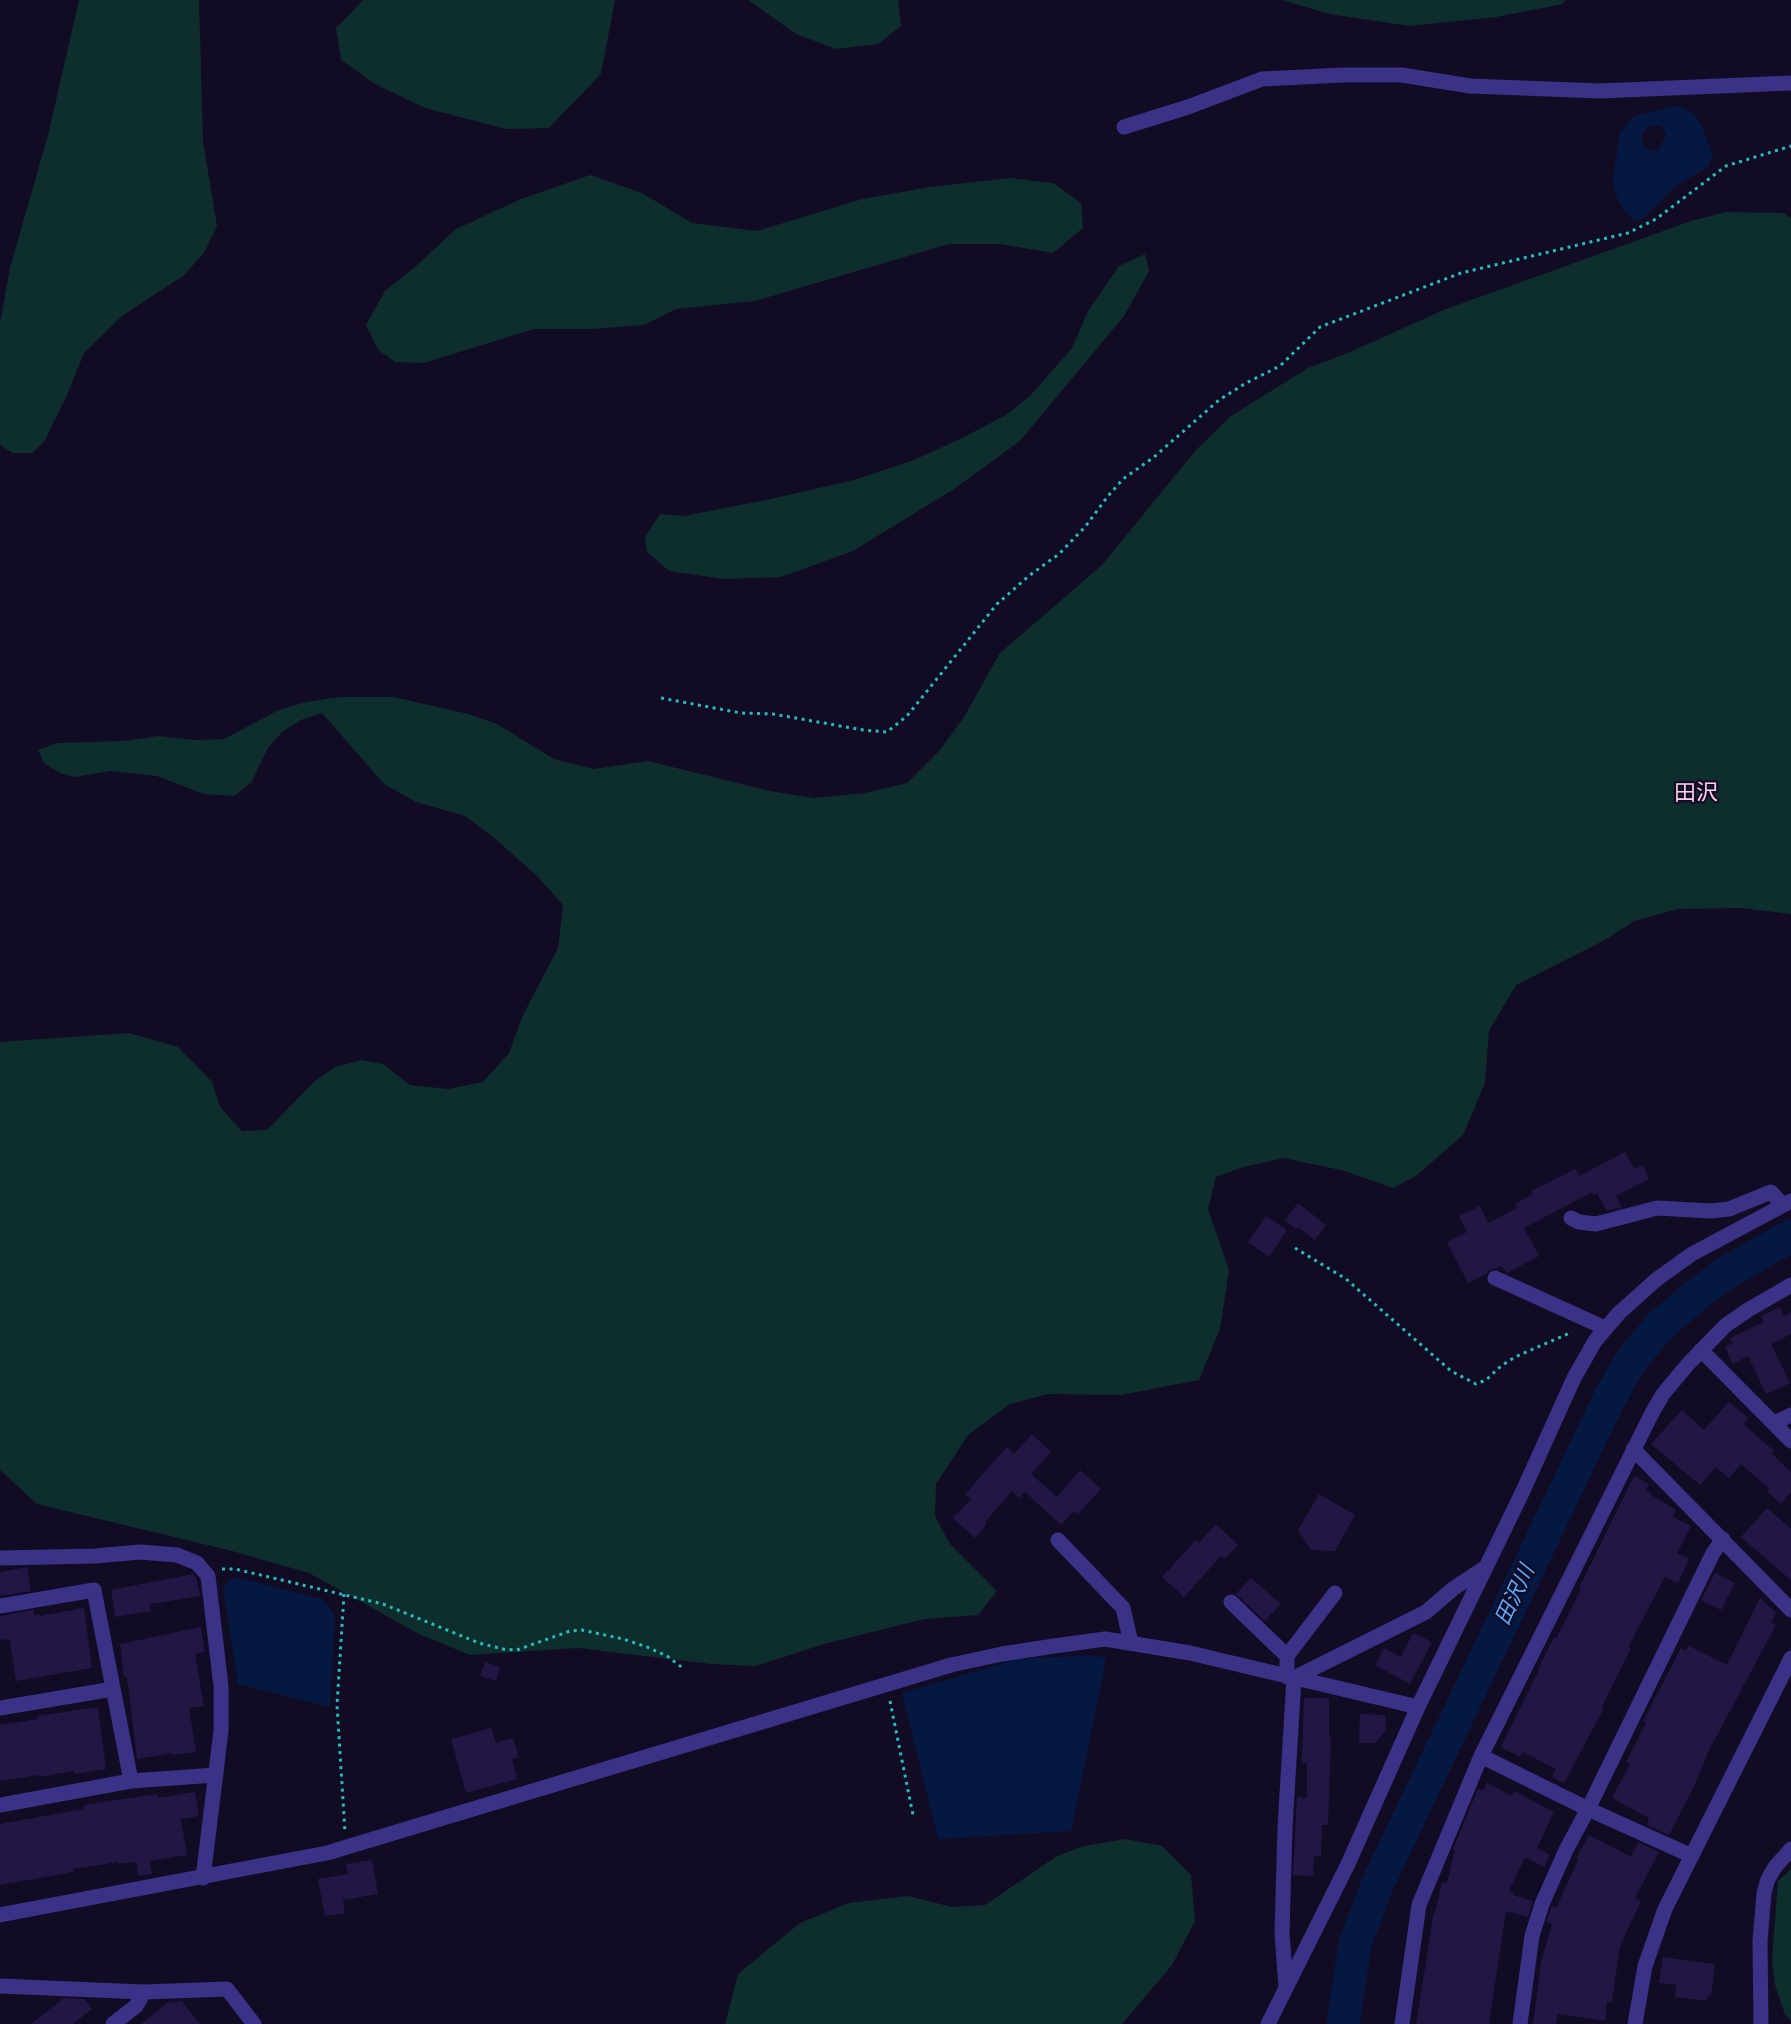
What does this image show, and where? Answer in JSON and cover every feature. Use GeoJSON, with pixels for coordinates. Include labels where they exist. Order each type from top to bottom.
{"type":"FeatureCollection","features":[{"type":"Feature","properties":{"kind":"street"},"geometry":{"type":"LineString","coordinates":[[1124,127],[1188,107],[1262,79],[1402,75],[1470,86],[1600,91],[1791,83]]}},
{"type":"Feature","properties":{"kind":"street"},"geometry":{"type":"LineString","coordinates":[[1268,2024],[1348,1864],[1418,1707],[1486,1568],[1574,1378],[1602,1332],[1657,1279],[1692,1254],[1787,1203],[1771,1192],[1728,1209],[1657,1208],[1596,1224],[1579,1222],[1571,1218]]}},
{"type":"Feature","properties":{"kind":"street"},"geometry":{"type":"LineString","coordinates":[[1495,1278],[1602,1332]]}},
{"type":"Feature","properties":{"kind":"street"},"geometry":{"type":"LineString","coordinates":[[1402,2024],[1419,1905],[1481,1756],[1633,1449],[1663,1394],[1701,1350],[1726,1325],[1791,1285]]}},
{"type":"Feature","properties":{"kind":"street"},"geometry":{"type":"LineString","coordinates":[[1701,1350],[1791,1441]]}},
{"type":"Feature","properties":{"kind":"street"},"geometry":{"type":"LineString","coordinates":[[1774,1424],[1791,1415]]}},
{"type":"Feature","properties":{"kind":"street"},"geometry":{"type":"LineString","coordinates":[[1633,1449],[1791,1610]]}},
{"type":"Feature","properties":{"kind":"street"},"geometry":{"type":"LineString","coordinates":[[1520,2024],[1532,1936],[1566,1850],[1713,1553],[1723,1539]]}},
{"type":"Feature","properties":{"kind":"street"},"geometry":{"type":"LineString","coordinates":[[1058,1540],[1123,1608],[1131,1643]]}},
{"type":"Feature","properties":{"kind":"street"},"geometry":{"type":"LineString","coordinates":[[0,1557],[95,1556],[140,1552],[177,1555],[197,1563],[208,1576],[221,1686],[216,1775],[203,1878]]}},
{"type":"Feature","properties":{"kind":"street"},"geometry":{"type":"LineString","coordinates":[[1291,1678],[1426,1612],[1454,1588],[1486,1568]]}},
{"type":"Feature","properties":{"kind":"street"},"geometry":{"type":"LineString","coordinates":[[0,1606],[94,1590],[131,1781]]}},
{"type":"Feature","properties":{"kind":"street"},"geometry":{"type":"LineString","coordinates":[[1287,1656],[1335,1593]]}},
{"type":"Feature","properties":{"kind":"street"},"geometry":{"type":"LineString","coordinates":[[1231,1602],[1287,1656],[1291,1678],[1282,1933],[1286,1987]]}},
{"type":"Feature","properties":{"kind":"street"},"geometry":{"type":"LineString","coordinates":[[0,1915],[327,1853],[951,1665],[1002,1654],[1105,1639],[1190,1653],[1418,1707]]}},
{"type":"Feature","properties":{"kind":"street"},"geometry":{"type":"LineString","coordinates":[[1635,2024],[1645,1966],[1665,1909],[1791,1658]]}},
{"type":"Feature","properties":{"kind":"street"},"geometry":{"type":"LineString","coordinates":[[0,1708],[113,1689]]}},
{"type":"Feature","properties":{"kind":"street"},"geometry":{"type":"LineString","coordinates":[[1481,1756],[1588,1809],[1692,1856]]}},
{"type":"Feature","properties":{"kind":"street"},"geometry":{"type":"LineString","coordinates":[[0,1805],[131,1781],[216,1775]]}},
{"type":"Feature","properties":{"kind":"street"},"geometry":{"type":"LineString","coordinates":[[1761,2024],[1760,1941],[1764,1893],[1775,1867],[1791,1849]]}},
{"type":"Feature","properties":{"kind":"street"},"geometry":{"type":"LineString","coordinates":[[0,1986],[144,1992],[227,1989],[254,2024]]}},
{"type":"Feature","properties":{"kind":"street"},"geometry":{"type":"LineString","coordinates":[[113,2024],[136,2006],[144,1992]]}},
{"type":"Feature","properties":{"kind":"path"},"geometry":{"type":"LineString","coordinates":[[661,698],[741,713],[773,714],[887,732],[907,716],[997,604],[1030,575],[1059,554],[1085,528],[1123,479],[1154,457],[1220,400],[1246,383],[1280,366],[1320,327],[1461,273],[1628,233],[1656,219],[1726,166],[1791,146]]}},
{"type":"Feature","properties":{"kind":"path"},"geometry":{"type":"LineString","coordinates":[[1295,1248],[1346,1279],[1451,1371],[1476,1384],[1486,1380],[1515,1357],[1568,1333],[1602,1332]]}},
{"type":"Feature","properties":{"kind":"path"},"geometry":{"type":"LineString","coordinates":[[201,1568],[235,1569],[383,1604],[479,1643],[503,1649],[517,1650],[570,1631],[582,1630],[647,1647],[667,1656],[684,1669]]}},
{"type":"Feature","properties":{"kind":"path"},"geometry":{"type":"LineString","coordinates":[[344,1594],[337,1705],[346,1848]]}},
{"type":"Feature","properties":{"kind":"path"},"geometry":{"type":"LineString","coordinates":[[887,1684],[913,1815]]}},
{"type":"Feature","properties":{"kind":"green space"},"geometry":{"type":"Polygon","coordinates":[[[79,0],[199,0],[203,141],[217,226],[204,253],[183,276],[122,316],[84,353],[44,442],[32,453],[13,453],[0,445],[0,323],[10,268],[48,135],[79,0]]]}},
{"type":"Feature","properties":{"kind":"green space"},"geometry":{"type":"Polygon","coordinates":[[[363,0],[615,0],[601,74],[549,128],[506,129],[425,108],[375,84],[341,60],[336,28],[363,0]]]}},
{"type":"Feature","properties":{"kind":"green space"},"geometry":{"type":"Polygon","coordinates":[[[748,0],[898,0],[901,26],[878,44],[836,49],[796,34],[748,0]]]}},
{"type":"Feature","properties":{"kind":"green space"},"geometry":{"type":"Polygon","coordinates":[[[1282,0],[1565,0],[1563,4],[1496,17],[1410,26],[1329,14],[1282,0]]]}},
{"type":"Feature","properties":{"kind":"green space"},"geometry":{"type":"Polygon","coordinates":[[[590,175],[642,193],[692,223],[757,231],[862,199],[930,187],[1010,178],[1053,183],[1081,203],[1083,228],[1053,253],[999,244],[949,244],[755,301],[676,309],[644,325],[591,329],[534,329],[424,363],[396,362],[378,350],[366,325],[385,291],[456,229],[521,199],[590,175]]]}},
{"type":"Feature","properties":{"kind":"green space"},"geometry":{"type":"Polygon","coordinates":[[[1726,212],[1784,213],[1791,218],[1791,914],[1741,908],[1678,909],[1634,921],[1605,940],[1516,985],[1489,1031],[1485,1083],[1463,1135],[1416,1176],[1393,1188],[1345,1171],[1284,1158],[1243,1167],[1216,1177],[1208,1209],[1229,1270],[1220,1329],[1199,1380],[1121,1395],[1048,1394],[1010,1404],[968,1435],[936,1484],[935,1516],[950,1544],[997,1591],[978,1615],[924,1619],[824,1644],[756,1666],[711,1664],[578,1648],[470,1655],[419,1634],[309,1573],[232,1551],[37,1504],[0,1470],[0,1042],[129,1033],[178,1047],[212,1082],[220,1107],[242,1131],[267,1130],[315,1081],[335,1067],[362,1060],[383,1064],[410,1085],[448,1089],[483,1082],[509,1053],[523,1015],[558,948],[563,905],[536,875],[492,836],[465,816],[416,802],[384,784],[322,713],[301,720],[282,732],[268,748],[251,783],[234,796],[204,794],[157,776],[111,771],[75,777],[60,773],[44,763],[38,750],[57,743],[124,741],[158,736],[195,740],[224,739],[279,710],[306,702],[341,697],[394,697],[468,714],[497,724],[554,759],[593,769],[648,761],[770,791],[814,798],[865,793],[907,783],[940,750],[964,717],[1000,653],[1102,565],[1195,451],[1231,416],[1308,368],[1446,309],[1691,221],[1726,212]]]}},
{"type":"Feature","properties":{"kind":"green space"},"geometry":{"type":"Polygon","coordinates":[[[1145,254],[1149,271],[1124,316],[1020,441],[954,489],[853,551],[781,577],[724,579],[669,571],[647,552],[645,537],[660,514],[684,516],[854,480],[914,460],[1006,415],[1030,396],[1072,348],[1088,311],[1119,266],[1145,254]]]}},
{"type":"Feature","properties":{"kind":"green space"},"geometry":{"type":"Polygon","coordinates":[[[1125,1839],[1162,1846],[1191,1875],[1195,1921],[1172,1965],[1122,2024],[725,2024],[738,1974],[800,1923],[849,1903],[908,1896],[952,1907],[985,1905],[1057,1856],[1084,1846],[1125,1839]]]}},
{"type":"Feature","properties":{"kind":"green space"},"geometry":{"type":"Polygon","coordinates":[[[1791,1869],[1791,2021],[1785,2014],[1775,1985],[1772,1960],[1778,1881],[1791,1869]]]}},
{"type":"Feature","properties":{"kind":"water"},"geometry":{"type":"Polygon","coordinates":[[[1676,106],[1692,112],[1701,124],[1713,156],[1708,167],[1673,188],[1641,220],[1634,220],[1623,209],[1615,194],[1613,179],[1620,133],[1634,116],[1676,106]],[[1662,126],[1647,127],[1642,135],[1643,145],[1651,151],[1658,151],[1666,135],[1662,126]]]}},
{"type":"Feature","properties":{"kind":"water"},"geometry":{"type":"Polygon","coordinates":[[[236,1577],[322,1599],[335,1615],[330,1707],[238,1684],[223,1587],[236,1577]]]}},
{"type":"Feature","properties":{"kind":"water"},"geometry":{"type":"Polygon","coordinates":[[[1092,1655],[1102,1657],[1106,1661],[1071,1831],[938,1839],[902,1693],[1018,1659],[1092,1655]]]}},
{"type":"Feature","properties":{"kind":"building"},"geometry":{"type":"Polygon","coordinates":[[[1625,1152],[1634,1169],[1643,1165],[1649,1179],[1616,1196],[1622,1207],[1607,1211],[1597,1193],[1593,1195],[1592,1192],[1524,1228],[1539,1256],[1507,1273],[1502,1266],[1468,1283],[1447,1242],[1467,1232],[1459,1216],[1480,1206],[1488,1223],[1517,1208],[1515,1204],[1533,1194],[1531,1191],[1575,1169],[1579,1176],[1625,1152]]]}},
{"type":"Feature","properties":{"kind":"building"},"geometry":{"type":"Polygon","coordinates":[[[1298,1203],[1326,1225],[1315,1240],[1285,1220],[1298,1203]]]}},
{"type":"Feature","properties":{"kind":"building"},"geometry":{"type":"Polygon","coordinates":[[[1266,1216],[1287,1230],[1269,1257],[1248,1242],[1266,1216]]]}},
{"type":"Feature","properties":{"kind":"building"},"geometry":{"type":"Polygon","coordinates":[[[1780,1307],[1784,1316],[1791,1312],[1791,1334],[1771,1344],[1790,1383],[1766,1394],[1748,1356],[1733,1364],[1725,1347],[1733,1343],[1730,1338],[1764,1322],[1761,1316],[1780,1307]]]}},
{"type":"Feature","properties":{"kind":"building"},"geometry":{"type":"Polygon","coordinates":[[[1729,1402],[1748,1418],[1743,1424],[1774,1451],[1772,1454],[1791,1472],[1791,1492],[1781,1504],[1767,1491],[1769,1488],[1741,1464],[1729,1478],[1716,1467],[1700,1485],[1651,1444],[1682,1410],[1704,1430],[1729,1402]]]}},
{"type":"Feature","properties":{"kind":"building"},"geometry":{"type":"Polygon","coordinates":[[[1032,1434],[1051,1452],[1031,1474],[1057,1497],[1080,1470],[1101,1489],[1078,1514],[1074,1511],[1061,1525],[1025,1492],[1019,1498],[1012,1491],[985,1522],[987,1524],[975,1538],[953,1518],[971,1499],[965,1494],[1007,1447],[1014,1454],[1032,1434]]]}},
{"type":"Feature","properties":{"kind":"building"},"geometry":{"type":"Polygon","coordinates":[[[1634,1476],[1649,1484],[1646,1491],[1676,1510],[1673,1517],[1691,1526],[1677,1553],[1689,1559],[1678,1583],[1665,1577],[1628,1647],[1631,1648],[1602,1707],[1604,1708],[1564,1783],[1552,1777],[1556,1769],[1523,1752],[1520,1757],[1501,1747],[1554,1637],[1556,1639],[1581,1589],[1579,1588],[1634,1476]]]}},
{"type":"Feature","properties":{"kind":"building"},"geometry":{"type":"Polygon","coordinates":[[[1319,1494],[1355,1515],[1335,1551],[1311,1550],[1298,1530],[1319,1494]]]}},
{"type":"Feature","properties":{"kind":"building"},"geometry":{"type":"Polygon","coordinates":[[[1767,1508],[1791,1529],[1791,1580],[1741,1537],[1767,1508]]]}},
{"type":"Feature","properties":{"kind":"building"},"geometry":{"type":"Polygon","coordinates":[[[1216,1524],[1238,1545],[1225,1559],[1221,1556],[1184,1597],[1162,1577],[1196,1540],[1199,1543],[1216,1524]]]}},
{"type":"Feature","properties":{"kind":"building"},"geometry":{"type":"Polygon","coordinates":[[[27,1567],[31,1591],[0,1596],[0,1572],[27,1567]]]}},
{"type":"Feature","properties":{"kind":"building"},"geometry":{"type":"Polygon","coordinates":[[[1715,1573],[1735,1583],[1721,1610],[1701,1600],[1715,1573]]]}},
{"type":"Feature","properties":{"kind":"building"},"geometry":{"type":"Polygon","coordinates":[[[193,1574],[196,1577],[200,1596],[150,1604],[151,1611],[115,1617],[111,1590],[193,1574]]]}},
{"type":"Feature","properties":{"kind":"building"},"geometry":{"type":"Polygon","coordinates":[[[1251,1578],[1281,1604],[1265,1621],[1236,1594],[1251,1578]]]}},
{"type":"Feature","properties":{"kind":"building"},"geometry":{"type":"Polygon","coordinates":[[[1760,1598],[1776,1613],[1771,1622],[1776,1625],[1706,1756],[1694,1786],[1669,1835],[1647,1825],[1649,1818],[1612,1798],[1630,1764],[1626,1762],[1646,1723],[1643,1721],[1681,1648],[1686,1651],[1689,1646],[1727,1665],[1760,1598]]]}},
{"type":"Feature","properties":{"kind":"building"},"geometry":{"type":"Polygon","coordinates":[[[84,1608],[92,1668],[16,1681],[9,1639],[0,1640],[0,1616],[34,1610],[34,1615],[40,1614],[40,1616],[84,1608]]]}},
{"type":"Feature","properties":{"kind":"building"},"geometry":{"type":"Polygon","coordinates":[[[201,1627],[205,1652],[195,1654],[204,1706],[189,1708],[196,1752],[137,1759],[127,1677],[124,1677],[120,1644],[201,1627]]]}},
{"type":"Feature","properties":{"kind":"building"},"geometry":{"type":"Polygon","coordinates":[[[1413,1633],[1432,1642],[1410,1684],[1375,1665],[1384,1648],[1401,1657],[1413,1633]]]}},
{"type":"Feature","properties":{"kind":"building"},"geometry":{"type":"Polygon","coordinates":[[[485,1662],[500,1667],[496,1681],[480,1676],[485,1662]]]}},
{"type":"Feature","properties":{"kind":"building"},"geometry":{"type":"Polygon","coordinates":[[[1304,1698],[1329,1698],[1329,1737],[1331,1737],[1328,1825],[1322,1825],[1321,1856],[1314,1856],[1313,1876],[1293,1875],[1297,1797],[1307,1798],[1307,1763],[1302,1763],[1304,1698]]]}},
{"type":"Feature","properties":{"kind":"building"},"geometry":{"type":"Polygon","coordinates":[[[98,1707],[106,1769],[0,1781],[0,1725],[38,1719],[37,1716],[98,1707]]]}},
{"type":"Feature","properties":{"kind":"building"},"geometry":{"type":"Polygon","coordinates":[[[1360,1714],[1385,1715],[1386,1730],[1375,1743],[1359,1743],[1360,1714]]]}},
{"type":"Feature","properties":{"kind":"building"},"geometry":{"type":"Polygon","coordinates":[[[491,1728],[496,1743],[513,1738],[519,1757],[512,1759],[517,1779],[466,1793],[451,1739],[491,1728]]]}},
{"type":"Feature","properties":{"kind":"building"},"geometry":{"type":"Polygon","coordinates":[[[1487,1783],[1512,1796],[1514,1791],[1554,1812],[1537,1848],[1550,1855],[1544,1867],[1525,1857],[1509,1891],[1514,1893],[1513,1895],[1533,1901],[1528,1917],[1506,1911],[1489,2024],[1416,2024],[1434,1912],[1442,1882],[1447,1883],[1455,1850],[1453,1849],[1477,1791],[1478,1789],[1483,1791],[1487,1783]]]}},
{"type":"Feature","properties":{"kind":"building"},"geometry":{"type":"Polygon","coordinates":[[[195,1792],[199,1816],[181,1819],[187,1855],[150,1861],[152,1874],[138,1876],[136,1862],[118,1864],[118,1862],[0,1885],[0,1824],[84,1809],[84,1805],[157,1794],[158,1798],[195,1792]]]}},
{"type":"Feature","properties":{"kind":"building"},"geometry":{"type":"Polygon","coordinates":[[[1589,1835],[1631,1857],[1638,1842],[1659,1852],[1635,1898],[1641,1901],[1620,1946],[1612,2002],[1607,2002],[1605,2021],[1558,2014],[1556,2024],[1533,2024],[1541,1962],[1552,1924],[1546,1922],[1552,1906],[1556,1908],[1578,1860],[1576,1858],[1589,1835]]]}},
{"type":"Feature","properties":{"kind":"building"},"geometry":{"type":"Polygon","coordinates":[[[372,1860],[378,1894],[343,1900],[345,1913],[325,1916],[318,1879],[348,1874],[346,1864],[372,1860]]]}},
{"type":"Feature","properties":{"kind":"building"},"geometry":{"type":"Polygon","coordinates":[[[1663,1957],[1715,1964],[1711,1996],[1708,1995],[1707,2001],[1675,1997],[1676,1985],[1659,1983],[1663,1957]]]}},
{"type":"Feature","properties":{"kind":"building"},"geometry":{"type":"Polygon","coordinates":[[[64,1998],[85,1999],[92,2009],[73,2024],[31,2024],[64,1998]]]}},
{"type":"Feature","properties":{"kind":"building"},"geometry":{"type":"Polygon","coordinates":[[[182,2001],[200,2024],[141,2024],[167,2003],[182,2001]]]}},
{"type":"Feature","properties":{"kind":"waterway","name":"田沢川"},"geometry":{"type":"LineString","coordinates":[[1343,2024],[1355,1944],[1378,1883],[1611,1395],[1633,1358],[1660,1326],[1729,1271],[1791,1236]]}},
{"type":"Feature","properties":{"kind":"district","name":"田沢"},"geometry":{"type":"Point","coordinates":[1696,793]}}]}
